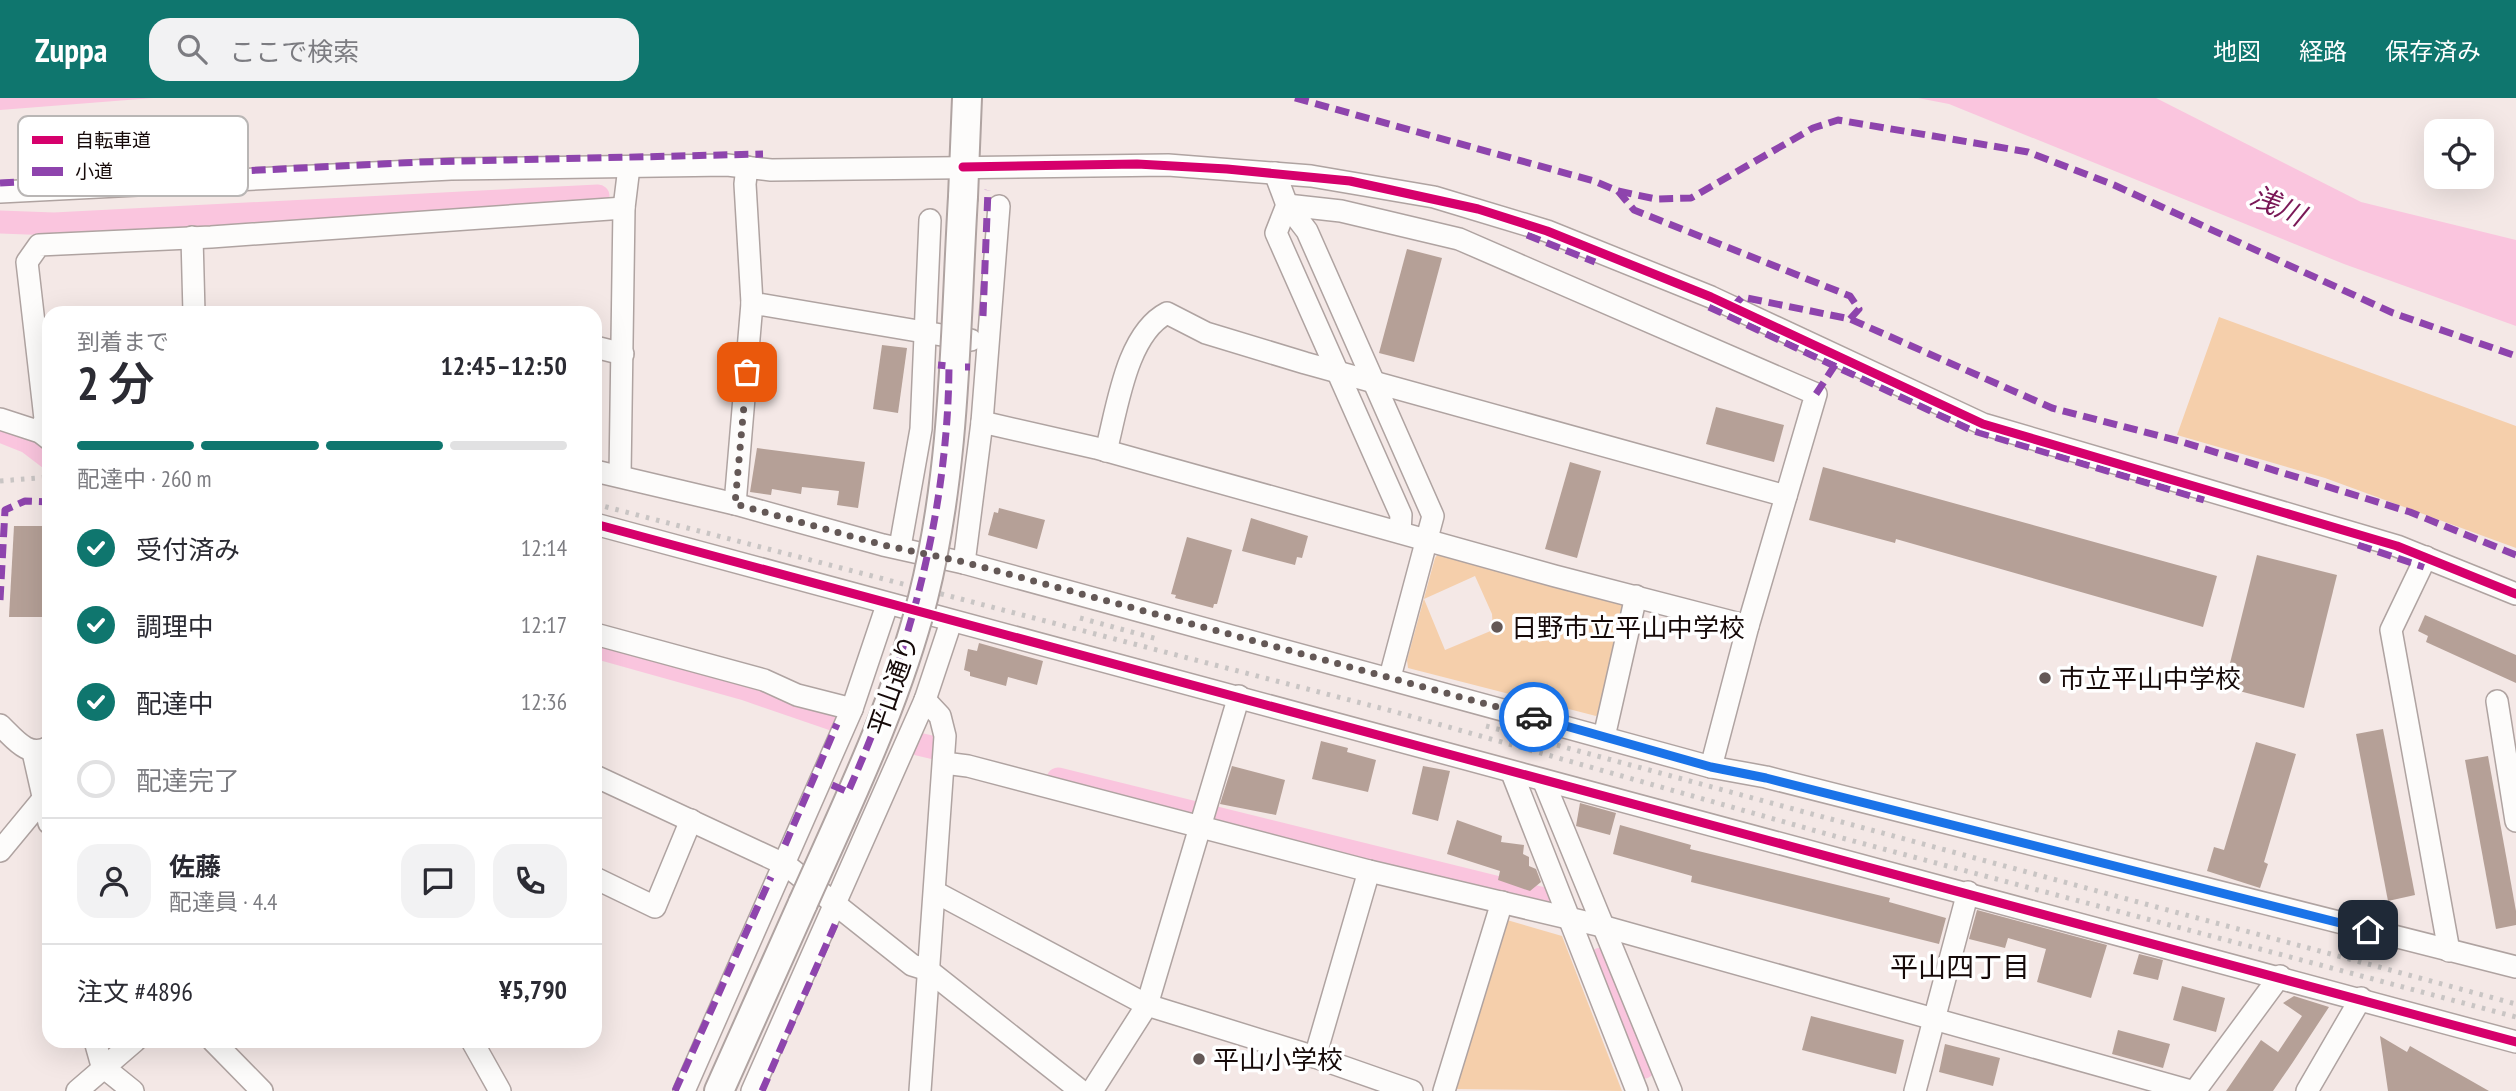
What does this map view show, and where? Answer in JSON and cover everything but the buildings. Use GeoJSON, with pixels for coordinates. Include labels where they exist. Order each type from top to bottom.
{"type":"FeatureCollection","features":[{"type":"Feature","properties":{"kind":"main road","name":"平山通り"},"geometry":{"type":"LineString","coordinates":[[719,1091],[883,718],[927,579],[950,431],[967,98]]}},
{"type":"Feature","properties":{"kind":"street"},"geometry":{"type":"LineString","coordinates":[[248,179],[451,169],[747,167],[964,160],[1168,165],[1350,181],[1434,197],[1512,219],[1711,297],[1983,424],[2032,441],[2363,535],[2426,557],[2516,594]]}},
{"type":"Feature","properties":{"kind":"street"},"geometry":{"type":"LineString","coordinates":[[620,476],[624,208],[629,167]]}},
{"type":"Feature","properties":{"kind":"street"},"geometry":{"type":"LineString","coordinates":[[735,504],[752,303],[745,184],[747,167]]}},
{"type":"Feature","properties":{"kind":"street"},"geometry":{"type":"LineString","coordinates":[[1275,173],[1287,205],[1307,231],[1433,516],[1390,677]]}},
{"type":"Feature","properties":{"kind":"street"},"geometry":{"type":"LineString","coordinates":[[0,192],[18,191]]}},
{"type":"Feature","properties":{"kind":"street"},"geometry":{"type":"LineString","coordinates":[[1287,205],[1276,233],[1401,515],[1400,532]]}},
{"type":"Feature","properties":{"kind":"street"},"geometry":{"type":"LineString","coordinates":[[1287,205],[1341,211],[1459,239],[1816,394],[1748,626],[1711,767]]}},
{"type":"Feature","properties":{"kind":"street"},"geometry":{"type":"LineString","coordinates":[[964,562],[982,422],[986,342],[999,206]]}},
{"type":"Feature","properties":{"kind":"street"},"geometry":{"type":"LineString","coordinates":[[42,392],[27,262],[34,248],[45,243],[192,237],[624,208]]}},
{"type":"Feature","properties":{"kind":"street"},"geometry":{"type":"LineString","coordinates":[[900,547],[921,429],[930,220]]}},
{"type":"Feature","properties":{"kind":"street"},"geometry":{"type":"LineString","coordinates":[[192,237],[194,306]]}},
{"type":"Feature","properties":{"kind":"street"},"geometry":{"type":"LineString","coordinates":[[752,303],[926,335],[986,342]]}},
{"type":"Feature","properties":{"kind":"street"},"geometry":{"type":"LineString","coordinates":[[1106,451],[1132,352],[1160,316],[1167,313],[1206,333],[1786,496]]}},
{"type":"Feature","properties":{"kind":"street"},"geometry":{"type":"LineString","coordinates":[[938,543],[949,476],[961,340]]}},
{"type":"Feature","properties":{"kind":"street"},"geometry":{"type":"LineString","coordinates":[[602,349],[623,354]]}},
{"type":"Feature","properties":{"kind":"street"},"geometry":{"type":"LineString","coordinates":[[0,419],[42,435]]}},
{"type":"Feature","properties":{"kind":"street"},"geometry":{"type":"LineString","coordinates":[[982,422],[1106,451],[1748,626]]}},
{"type":"Feature","properties":{"kind":"street"},"geometry":{"type":"LineString","coordinates":[[602,472],[735,504],[883,545],[964,562],[1711,767],[1779,781],[2516,967]]}},
{"type":"Feature","properties":{"kind":"street"},"geometry":{"type":"LineString","coordinates":[[602,526],[887,605],[1239,696],[1544,782],[2280,976],[2516,1042]]}},
{"type":"Feature","properties":{"kind":"street"},"geometry":{"type":"LineString","coordinates":[[2426,557],[2391,630],[2449,951]]}},
{"type":"Feature","properties":{"kind":"street"},"geometry":{"type":"LineString","coordinates":[[1604,737],[1636,596]]}},
{"type":"Feature","properties":{"kind":"street"},"geometry":{"type":"LineString","coordinates":[[684,1091],[786,865],[852,709],[887,605]]}},
{"type":"Feature","properties":{"kind":"street"},"geometry":{"type":"LineString","coordinates":[[803,824],[848,804],[855,795],[920,622]]}},
{"type":"Feature","properties":{"kind":"street"},"geometry":{"type":"LineString","coordinates":[[752,1091],[925,699],[951,622]]}},
{"type":"Feature","properties":{"kind":"street"},"geometry":{"type":"LineString","coordinates":[[602,636],[764,680],[797,695],[852,709]]}},
{"type":"Feature","properties":{"kind":"street"},"geometry":{"type":"LineString","coordinates":[[1092,1091],[1147,1005],[1239,696]]}},
{"type":"Feature","properties":{"kind":"street"},"geometry":{"type":"LineString","coordinates":[[920,1091],[944,763],[943,724],[925,699]]}},
{"type":"Feature","properties":{"kind":"street"},"geometry":{"type":"LineString","coordinates":[[2497,701],[2516,821]]}},
{"type":"Feature","properties":{"kind":"street"},"geometry":{"type":"LineString","coordinates":[[0,725],[41,749],[42,774]]}},
{"type":"Feature","properties":{"kind":"street"},"geometry":{"type":"LineString","coordinates":[[944,763],[968,766],[1369,872],[1568,917],[2193,1091],[2280,976]]}},
{"type":"Feature","properties":{"kind":"street"},"geometry":{"type":"LineString","coordinates":[[1511,773],[1637,1091]]}},
{"type":"Feature","properties":{"kind":"street"},"geometry":{"type":"LineString","coordinates":[[602,779],[786,865],[912,965],[928,970],[1081,1091]]}},
{"type":"Feature","properties":{"kind":"street"},"geometry":{"type":"LineString","coordinates":[[1544,782],[1671,1091]]}},
{"type":"Feature","properties":{"kind":"street"},"geometry":{"type":"LineString","coordinates":[[0,851],[42,800]]}},
{"type":"Feature","properties":{"kind":"street"},"geometry":{"type":"LineString","coordinates":[[827,815],[842,821],[861,845]]}},
{"type":"Feature","properties":{"kind":"street"},"geometry":{"type":"LineString","coordinates":[[602,881],[655,907],[691,820]]}},
{"type":"Feature","properties":{"kind":"street"},"geometry":{"type":"LineString","coordinates":[[1315,1057],[1369,872]]}},
{"type":"Feature","properties":{"kind":"street"},"geometry":{"type":"LineString","coordinates":[[935,892],[1147,1005],[1315,1057],[1412,1091]]}},
{"type":"Feature","properties":{"kind":"street"},"geometry":{"type":"LineString","coordinates":[[1915,1091],[1968,892]]}},
{"type":"Feature","properties":{"kind":"street"},"geometry":{"type":"LineString","coordinates":[[1444,1091],[1502,902]]}},
{"type":"Feature","properties":{"kind":"street"},"geometry":{"type":"LineString","coordinates":[[2306,1091],[2361,998]]}},
{"type":"Feature","properties":{"kind":"street"},"geometry":{"type":"LineString","coordinates":[[97,1048],[102,1066],[133,1091]]}},
{"type":"Feature","properties":{"kind":"street"},"geometry":{"type":"LineString","coordinates":[[77,1091],[102,1066],[126,1048]]}},
{"type":"Feature","properties":{"kind":"street"},"geometry":{"type":"LineString","coordinates":[[220,1048],[262,1091]]}},
{"type":"Feature","properties":{"kind":"street"},"geometry":{"type":"LineString","coordinates":[[476,1048],[500,1091]]}},
{"type":"Feature","properties":{"kind":"shaded area"},"geometry":{"type":"Polygon","coordinates":[[[2219,317],[2516,426],[2516,548],[2325,478],[2177,435],[2219,317]]]}},
{"type":"Feature","properties":{"kind":"shaded area"},"geometry":{"type":"Polygon","coordinates":[[[1438,554],[1621,602],[1625,608],[1602,710],[1596,716],[1408,668],[1407,660],[1435,558],[1438,554]],[[1475,576],[1424,599],[1445,650],[1493,630],[1492,614],[1475,576]]]}},
{"type":"Feature","properties":{"kind":"shaded area"},"geometry":{"type":"Polygon","coordinates":[[[1507,920],[1562,936],[1622,1091],[1453,1089],[1507,920]]]}},
{"type":"Feature","properties":{"kind":"water"},"geometry":{"type":"Polygon","coordinates":[[[0,98],[153,98],[0,110],[0,98]]]}},
{"type":"Feature","properties":{"kind":"water","name":"浅川"},"geometry":{"type":"Polygon","coordinates":[[[1918,98],[2156,98],[2361,202],[2516,240],[2516,326],[2344,264],[1949,104],[1918,98]]]}},
{"type":"Feature","properties":{"kind":"waterway"},"geometry":{"type":"LineString","coordinates":[[0,222],[54,224],[598,196]]}},
{"type":"Feature","properties":{"kind":"waterway"},"geometry":{"type":"LineString","coordinates":[[0,431],[28,442],[42,453]]}},
{"type":"Feature","properties":{"kind":"waterway"},"geometry":{"type":"LineString","coordinates":[[602,649],[745,689],[835,720]]}},
{"type":"Feature","properties":{"kind":"waterway"},"geometry":{"type":"LineString","coordinates":[[918,744],[935,748]]}},
{"type":"Feature","properties":{"kind":"waterway"},"geometry":{"type":"LineString","coordinates":[[1058,779],[1544,899]]}},
{"type":"Feature","properties":{"kind":"waterway"},"geometry":{"type":"LineString","coordinates":[[1601,959],[1644,1067]]}},
{"type":"Feature","properties":{"kind":"railway"},"geometry":{"type":"LineString","coordinates":[[0,481],[42,478]]}},
{"type":"Feature","properties":{"kind":"railway"},"geometry":{"type":"LineString","coordinates":[[602,506],[1392,711],[1827,834],[2516,1017]]}},
{"type":"Feature","properties":{"kind":"railway"},"geometry":{"type":"LineString","coordinates":[[1080,618],[1161,640]]}},
{"type":"Feature","properties":{"kind":"railway"},"geometry":{"type":"LineString","coordinates":[[1486,726],[2516,1004]]}},
{"type":"Feature","properties":{"kind":"marked path"},"geometry":{"type":"LineString","coordinates":[[1295,98],[1594,181],[1618,191],[1634,210],[1850,296],[1859,309],[1850,319]]}},
{"type":"Feature","properties":{"kind":"marked path"},"geometry":{"type":"LineString","coordinates":[[1618,191],[1656,199],[1691,198],[1813,128],[1838,120],[2028,152],[2114,185],[2393,313],[2516,356]]}},
{"type":"Feature","properties":{"kind":"marked path"},"geometry":{"type":"LineString","coordinates":[[248,171],[421,162],[763,154]]}},
{"type":"Feature","properties":{"kind":"marked path"},"geometry":{"type":"LineString","coordinates":[[0,183],[18,182]]}},
{"type":"Feature","properties":{"kind":"marked path"},"geometry":{"type":"LineString","coordinates":[[983,316],[988,190]]}},
{"type":"Feature","properties":{"kind":"marked path"},"geometry":{"type":"LineString","coordinates":[[1527,235],[1595,262]]}},
{"type":"Feature","properties":{"kind":"marked path"},"geometry":{"type":"LineString","coordinates":[[1732,308],[1742,297],[1850,319],[2052,408],[2179,441],[2410,512],[2516,555]]}},
{"type":"Feature","properties":{"kind":"marked path"},"geometry":{"type":"LineString","coordinates":[[1709,307],[1971,430],[2204,500]]}},
{"type":"Feature","properties":{"kind":"marked path"},"geometry":{"type":"LineString","coordinates":[[1816,394],[1837,362]]}},
{"type":"Feature","properties":{"kind":"marked path"},"geometry":{"type":"LineString","coordinates":[[832,785],[848,792],[889,689],[921,584],[941,476],[947,422],[949,366],[938,365]]}},
{"type":"Feature","properties":{"kind":"marked path"},"geometry":{"type":"LineString","coordinates":[[965,367],[970,367]]}},
{"type":"Feature","properties":{"kind":"marked path"},"geometry":{"type":"LineString","coordinates":[[0,600],[5,510],[25,501],[42,502]]}},
{"type":"Feature","properties":{"kind":"marked path"},"geometry":{"type":"LineString","coordinates":[[2358,545],[2424,567]]}},
{"type":"Feature","properties":{"kind":"marked path"},"geometry":{"type":"LineString","coordinates":[[785,845],[837,724]]}},
{"type":"Feature","properties":{"kind":"marked path"},"geometry":{"type":"LineString","coordinates":[[675,1091],[771,877]]}},
{"type":"Feature","properties":{"kind":"marked path"},"geometry":{"type":"LineString","coordinates":[[762,1091],[838,918]]}},
{"type":"Feature","properties":{"kind":"cycle path"},"geometry":{"type":"LineString","coordinates":[[963,167],[1137,164],[1227,169],[1350,181],[1478,209],[1547,231],[1711,297],[1983,424],[2397,546],[2516,594]]}},
{"type":"Feature","properties":{"kind":"cycle path"},"geometry":{"type":"LineString","coordinates":[[602,526],[2516,1042]]}},
{"type":"Feature","properties":{"kind":"way so far"},"geometry":{"type":"LineString","coordinates":[[747,372],[735,504],[883,545],[964,562],[1534,717]]}},
{"type":"Feature","properties":{"kind":"place","name":"日野市立平山中学校"},"geometry":{"type":"Point","coordinates":[1497,627]}},
{"type":"Feature","properties":{"kind":"place","name":"市立平山中学校"},"geometry":{"type":"Point","coordinates":[2045,678]}},
{"type":"Feature","properties":{"kind":"place","name":"平山小学校"},"geometry":{"type":"Point","coordinates":[1199,1059]}},
{"type":"Feature","properties":{"kind":"district","name":"平山四丁目"},"geometry":{"type":"Point","coordinates":[1960,966]}},
{"type":"Feature","properties":{"kind":"route"},"geometry":{"type":"LineString","coordinates":[[1534,717],[1711,767],[1766,778],[2368,930]]}}]}
